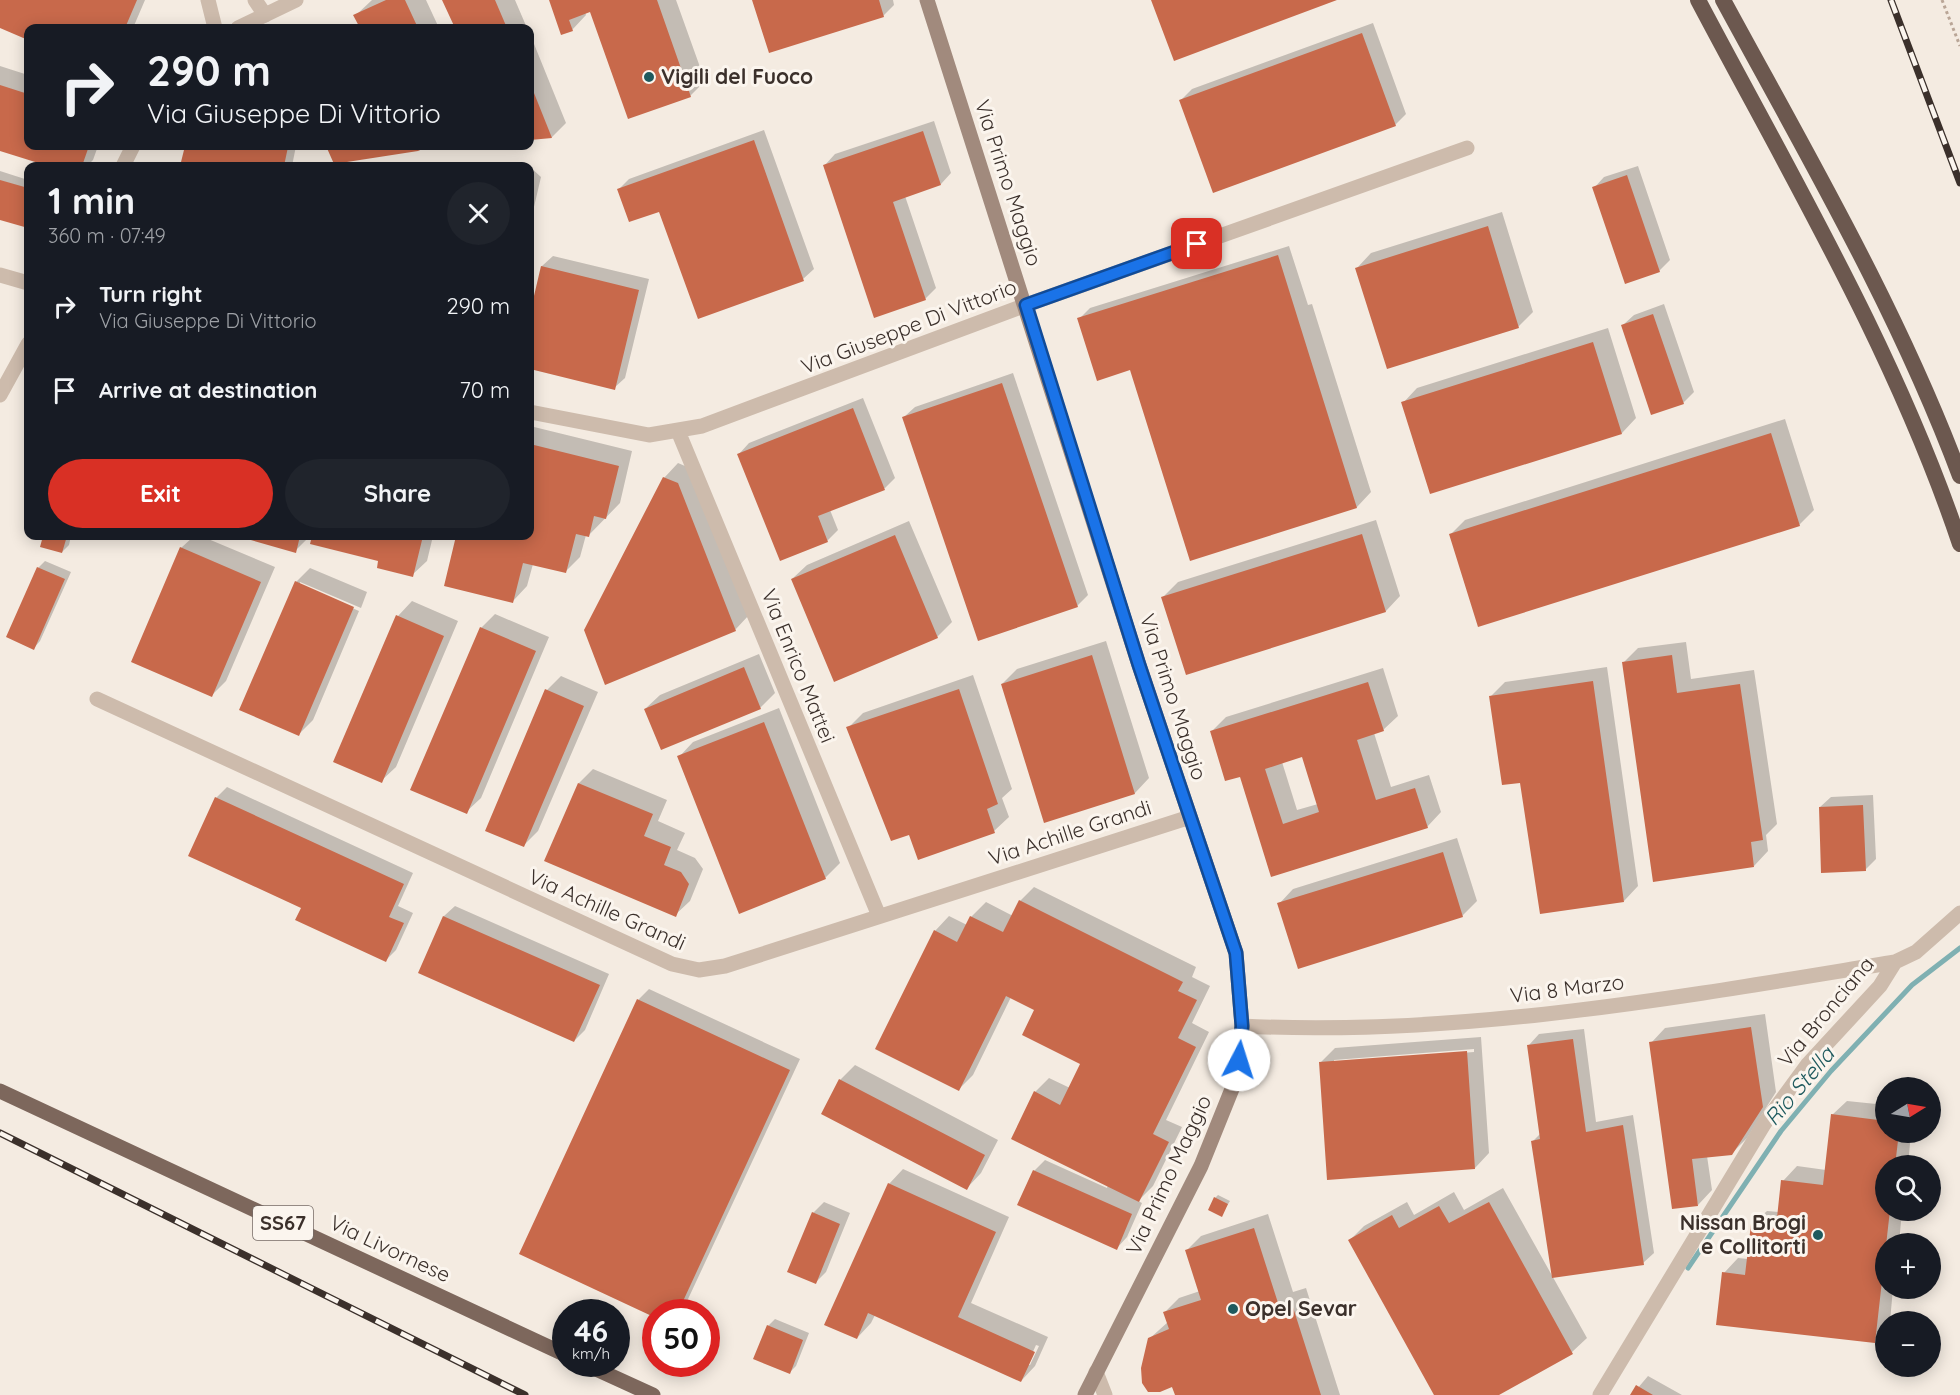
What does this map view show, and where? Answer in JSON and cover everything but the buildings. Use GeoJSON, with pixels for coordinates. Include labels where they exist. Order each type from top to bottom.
{"type":"FeatureCollection","features":[{"type":"Feature","properties":{"kind":"highway"},"geometry":{"type":"LineString","coordinates":[[1698,0],[1882,353],[1918,430],[1960,544]]}},
{"type":"Feature","properties":{"kind":"highway"},"geometry":{"type":"LineString","coordinates":[[1723,0],[1813,165],[1908,352],[1940,422],[1960,476]]}},
{"type":"Feature","properties":{"kind":"main road","name":"Via Primo Maggio"},"geometry":{"type":"LineString","coordinates":[[927,0],[1139,665],[1236,953],[1242,1026],[1238,1068],[1217,1130],[1085,1395]]}},
{"type":"Feature","properties":{"kind":"main road","name":"Via Livornese"},"geometry":{"type":"LineString","coordinates":[[0,1091],[552,1348]]}},
{"type":"Feature","properties":{"kind":"main road"},"geometry":{"type":"LineString","coordinates":[[614,1377],[653,1395]]}},
{"type":"Feature","properties":{"kind":"street"},"geometry":{"type":"LineString","coordinates":[[208,0],[213,24]]}},
{"type":"Feature","properties":{"kind":"street"},"geometry":{"type":"LineString","coordinates":[[255,0],[265,15]]}},
{"type":"Feature","properties":{"kind":"street"},"geometry":{"type":"LineString","coordinates":[[246,24],[296,0]]}},
{"type":"Feature","properties":{"kind":"street","name":"Via Giuseppe Di Vittorio"},"geometry":{"type":"LineString","coordinates":[[534,413],[641,434],[678,431],[725,419],[1026,305],[1467,148]]}},
{"type":"Feature","properties":{"kind":"street"},"geometry":{"type":"LineString","coordinates":[[0,274],[24,282]]}},
{"type":"Feature","properties":{"kind":"street"},"geometry":{"type":"LineString","coordinates":[[0,395],[24,352]]}},
{"type":"Feature","properties":{"kind":"street","name":"Via Enrico Mattei"},"geometry":{"type":"LineString","coordinates":[[678,431],[879,916]]}},
{"type":"Feature","properties":{"kind":"street","name":"Via Achille Grandi"},"geometry":{"type":"LineString","coordinates":[[97,699],[685,968],[699,970],[725,966],[1190,817]]}},
{"type":"Feature","properties":{"kind":"street"},"geometry":{"type":"LineString","coordinates":[[1895,962],[1916,952],[1960,913]]}},
{"type":"Feature","properties":{"kind":"street","name":"Via 8 Marzo"},"geometry":{"type":"LineString","coordinates":[[1242,1026],[1338,1029],[1543,1015],[1743,987],[1895,962]]}},
{"type":"Feature","properties":{"kind":"street","name":"Via Bronciana"},"geometry":{"type":"LineString","coordinates":[[1600,1395],[1764,1124],[1808,1065],[1880,987],[1895,962]]}},
{"type":"Feature","properties":{"kind":"street"},"geometry":{"type":"LineString","coordinates":[[1096,1372],[1105,1395]]}},
{"type":"Feature","properties":{"kind":"path"},"geometry":{"type":"LineString","coordinates":[[1942,0],[1960,46]]}},
{"type":"Feature","properties":{"kind":"waterway","name":"Rio Stella"},"geometry":{"type":"LineString","coordinates":[[1688,1268],[1781,1131],[1831,1071],[1912,985],[1960,948]]}},
{"type":"Feature","properties":{"kind":"railway"},"geometry":{"type":"LineString","coordinates":[[1891,0],[1960,183]]}},
{"type":"Feature","properties":{"kind":"railway"},"geometry":{"type":"LineString","coordinates":[[0,1133],[525,1395]]}},
{"type":"Feature","properties":{"kind":"place","name":"Vigili del Fuoco"},"geometry":{"type":"Point","coordinates":[649,77]}},
{"type":"Feature","properties":{"kind":"place","name":"Nissan Brogi e Collitorti"},"geometry":{"type":"Point","coordinates":[1818,1235]}},
{"type":"Feature","properties":{"kind":"place","name":"Opel Sevar"},"geometry":{"type":"Point","coordinates":[1233,1309]}},
{"type":"Feature","properties":{"kind":"route"},"geometry":{"type":"LineString","coordinates":[[1197,244],[1026,305],[1139,665],[1236,953],[1242,1026],[1239,1060]]}}]}
